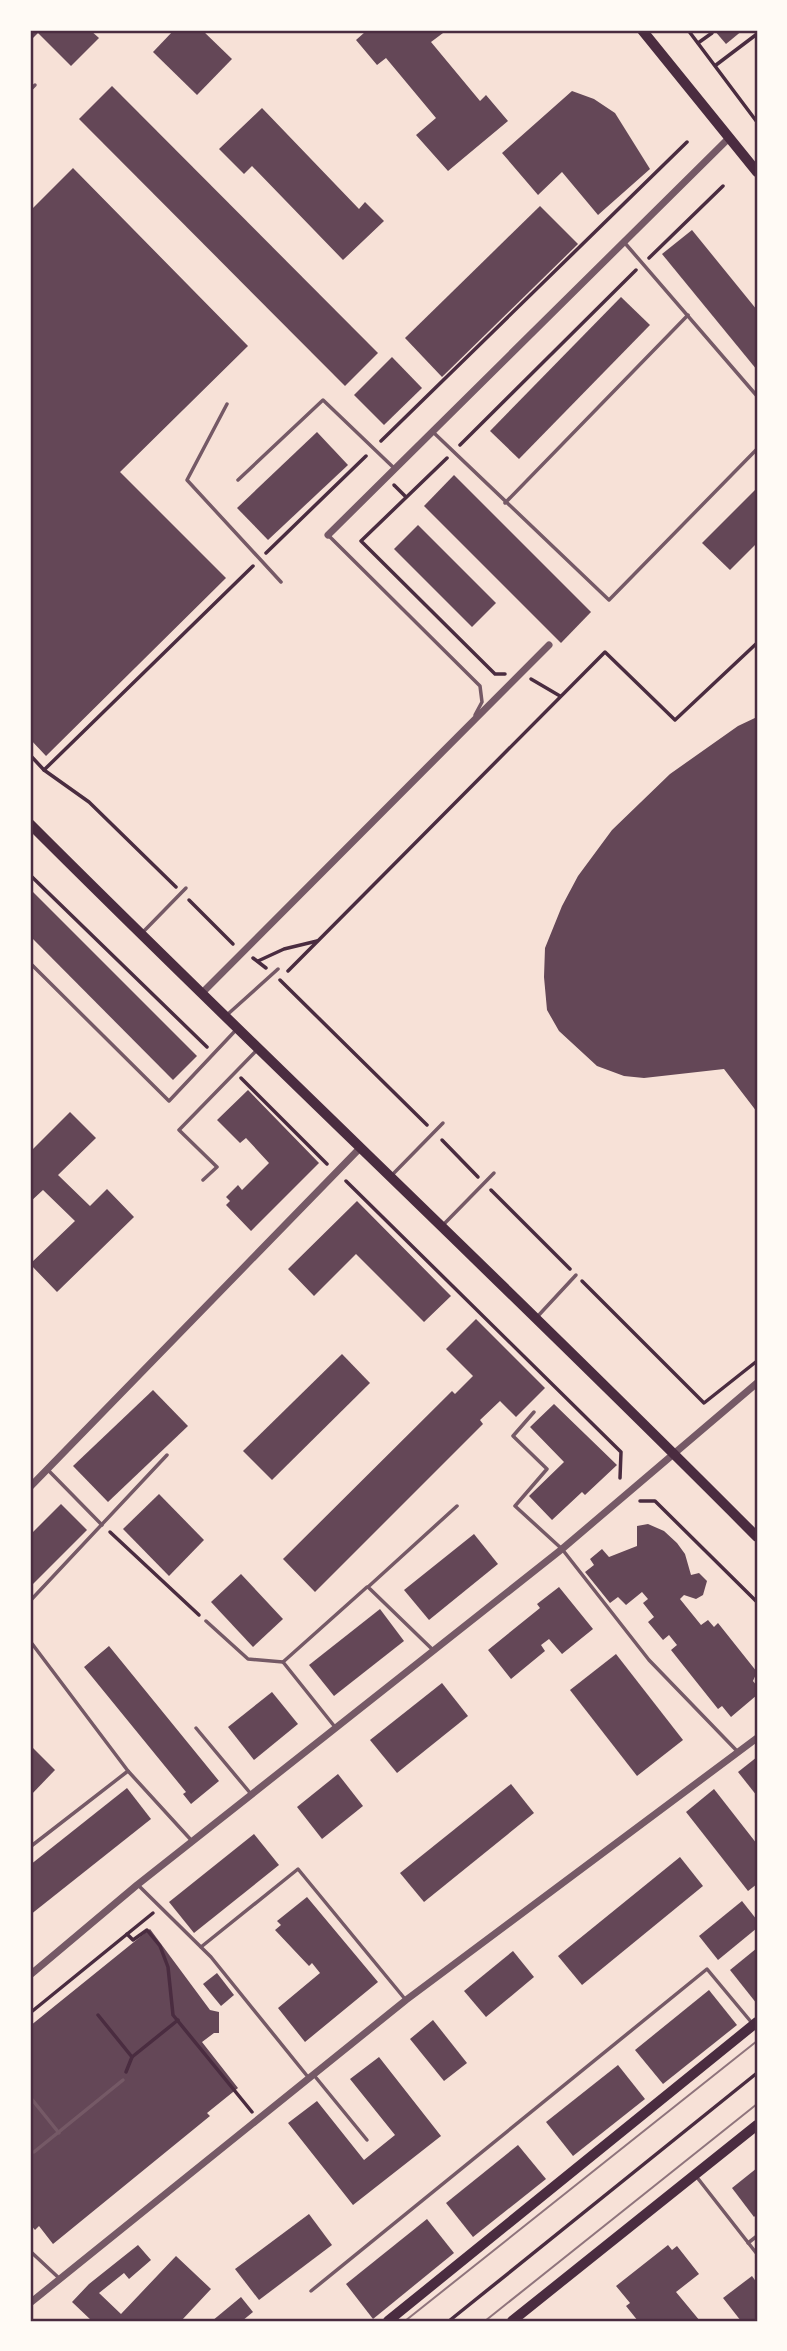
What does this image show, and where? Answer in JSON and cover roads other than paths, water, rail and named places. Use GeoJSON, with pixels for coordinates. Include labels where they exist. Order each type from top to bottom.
{"type":"FeatureCollection","features":[{"type":"Feature","properties":{"kind":"main road"},"geometry":{"type":"LineString","coordinates":[[642,30],[757,172]]}},
{"type":"Feature","properties":{"kind":"main road"},"geometry":{"type":"LineString","coordinates":[[30,824],[390,1178],[537,1317],[757,1537]]}},
{"type":"Feature","properties":{"kind":"main road"},"geometry":{"type":"LineString","coordinates":[[388,2321],[755,2023]]}},
{"type":"Feature","properties":{"kind":"main road"},"geometry":{"type":"LineString","coordinates":[[512,2321],[757,2125]]}},
{"type":"Feature","properties":{"kind":"street"},"geometry":{"type":"LineString","coordinates":[[328,535],[730,137]]}},
{"type":"Feature","properties":{"kind":"street"},"geometry":{"type":"LineString","coordinates":[[202,993],[549,645]]}},
{"type":"Feature","properties":{"kind":"street"},"geometry":{"type":"LineString","coordinates":[[30,1487],[360,1148]]}},
{"type":"Feature","properties":{"kind":"street"},"geometry":{"type":"LineString","coordinates":[[30,1975],[137,1885],[562,1549],[757,1383]]}},
{"type":"Feature","properties":{"kind":"street"},"geometry":{"type":"LineString","coordinates":[[30,2303],[406,2000],[757,1738]]}},
{"type":"Feature","properties":{"kind":"lane"},"geometry":{"type":"LineString","coordinates":[[30,90],[35,85]]}},
{"type":"Feature","properties":{"kind":"lane"},"geometry":{"type":"LineString","coordinates":[[624,242],[757,396]]}},
{"type":"Feature","properties":{"kind":"lane"},"geometry":{"type":"LineString","coordinates":[[505,503],[688,315]]}},
{"type":"Feature","properties":{"kind":"lane"},"geometry":{"type":"LineString","coordinates":[[238,480],[323,400],[394,468]]}},
{"type":"Feature","properties":{"kind":"lane"},"geometry":{"type":"LineString","coordinates":[[227,404],[187,480],[281,582]]}},
{"type":"Feature","properties":{"kind":"lane"},"geometry":{"type":"LineString","coordinates":[[432,431],[609,600],[757,449]]}},
{"type":"Feature","properties":{"kind":"lane"},"geometry":{"type":"LineString","coordinates":[[328,535],[480,686],[482,702],[471,723]]}},
{"type":"Feature","properties":{"kind":"lane"},"geometry":{"type":"LineString","coordinates":[[141,934],[186,888]]}},
{"type":"Feature","properties":{"kind":"lane"},"geometry":{"type":"LineString","coordinates":[[30,963],[169,1101],[237,1029]]}},
{"type":"Feature","properties":{"kind":"lane"},"geometry":{"type":"LineString","coordinates":[[225,1017],[278,969]]}},
{"type":"Feature","properties":{"kind":"lane"},"geometry":{"type":"LineString","coordinates":[[203,1180],[217,1167],[179,1129],[258,1049]]}},
{"type":"Feature","properties":{"kind":"lane"},"geometry":{"type":"LineString","coordinates":[[390,1178],[443,1123]]}},
{"type":"Feature","properties":{"kind":"lane"},"geometry":{"type":"LineString","coordinates":[[443,1226],[494,1173]]}},
{"type":"Feature","properties":{"kind":"lane"},"geometry":{"type":"LineString","coordinates":[[537,1317],[576,1275]]}},
{"type":"Feature","properties":{"kind":"lane"},"geometry":{"type":"LineString","coordinates":[[534,1412],[513,1436],[547,1469],[515,1506],[562,1549],[649,1660],[738,1752]]}},
{"type":"Feature","properties":{"kind":"lane"},"geometry":{"type":"LineString","coordinates":[[30,1601],[167,1455]]}},
{"type":"Feature","properties":{"kind":"lane"},"geometry":{"type":"LineString","coordinates":[[47,1469],[103,1526]]}},
{"type":"Feature","properties":{"kind":"lane"},"geometry":{"type":"LineString","coordinates":[[206,1621],[248,1659],[283,1662],[457,1506]]}},
{"type":"Feature","properties":{"kind":"lane"},"geometry":{"type":"LineString","coordinates":[[368,1587],[433,1650]]}},
{"type":"Feature","properties":{"kind":"lane"},"geometry":{"type":"LineString","coordinates":[[30,1641],[128,1771],[193,1843]]}},
{"type":"Feature","properties":{"kind":"lane"},"geometry":{"type":"LineString","coordinates":[[283,1662],[336,1728]]}},
{"type":"Feature","properties":{"kind":"lane"},"geometry":{"type":"LineString","coordinates":[[196,1728],[252,1796]]}},
{"type":"Feature","properties":{"kind":"lane"},"geometry":{"type":"LineString","coordinates":[[30,1847],[128,1771]]}},
{"type":"Feature","properties":{"kind":"lane"},"geometry":{"type":"LineString","coordinates":[[201,1947],[298,1869],[406,2000]]}},
{"type":"Feature","properties":{"kind":"lane"},"geometry":{"type":"LineString","coordinates":[[137,1885],[201,1947],[368,2140]]}},
{"type":"Feature","properties":{"kind":"lane"},"geometry":{"type":"LineString","coordinates":[[311,2291],[707,1969],[755,2023]]}},
{"type":"Feature","properties":{"kind":"lane"},"geometry":{"type":"LineString","coordinates":[[34,2152],[123,2080]]}},
{"type":"Feature","properties":{"kind":"lane"},"geometry":{"type":"LineString","coordinates":[[30,2097],[59,2133]]}},
{"type":"Feature","properties":{"kind":"lane"},"geometry":{"type":"LineString","coordinates":[[695,2175],[757,2254]]}},
{"type":"Feature","properties":{"kind":"lane"},"geometry":{"type":"LineString","coordinates":[[748,2243],[757,2236]]}},
{"type":"Feature","properties":{"kind":"lane"},"geometry":{"type":"LineString","coordinates":[[30,2251],[60,2279]]}},
{"type":"Feature","properties":{"kind":"tram line"},"geometry":{"type":"LineString","coordinates":[[405,2321],[757,2041]]}},
{"type":"Feature","properties":{"kind":"tram line"},"geometry":{"type":"LineString","coordinates":[[485,2321],[757,2104]]}}]}
